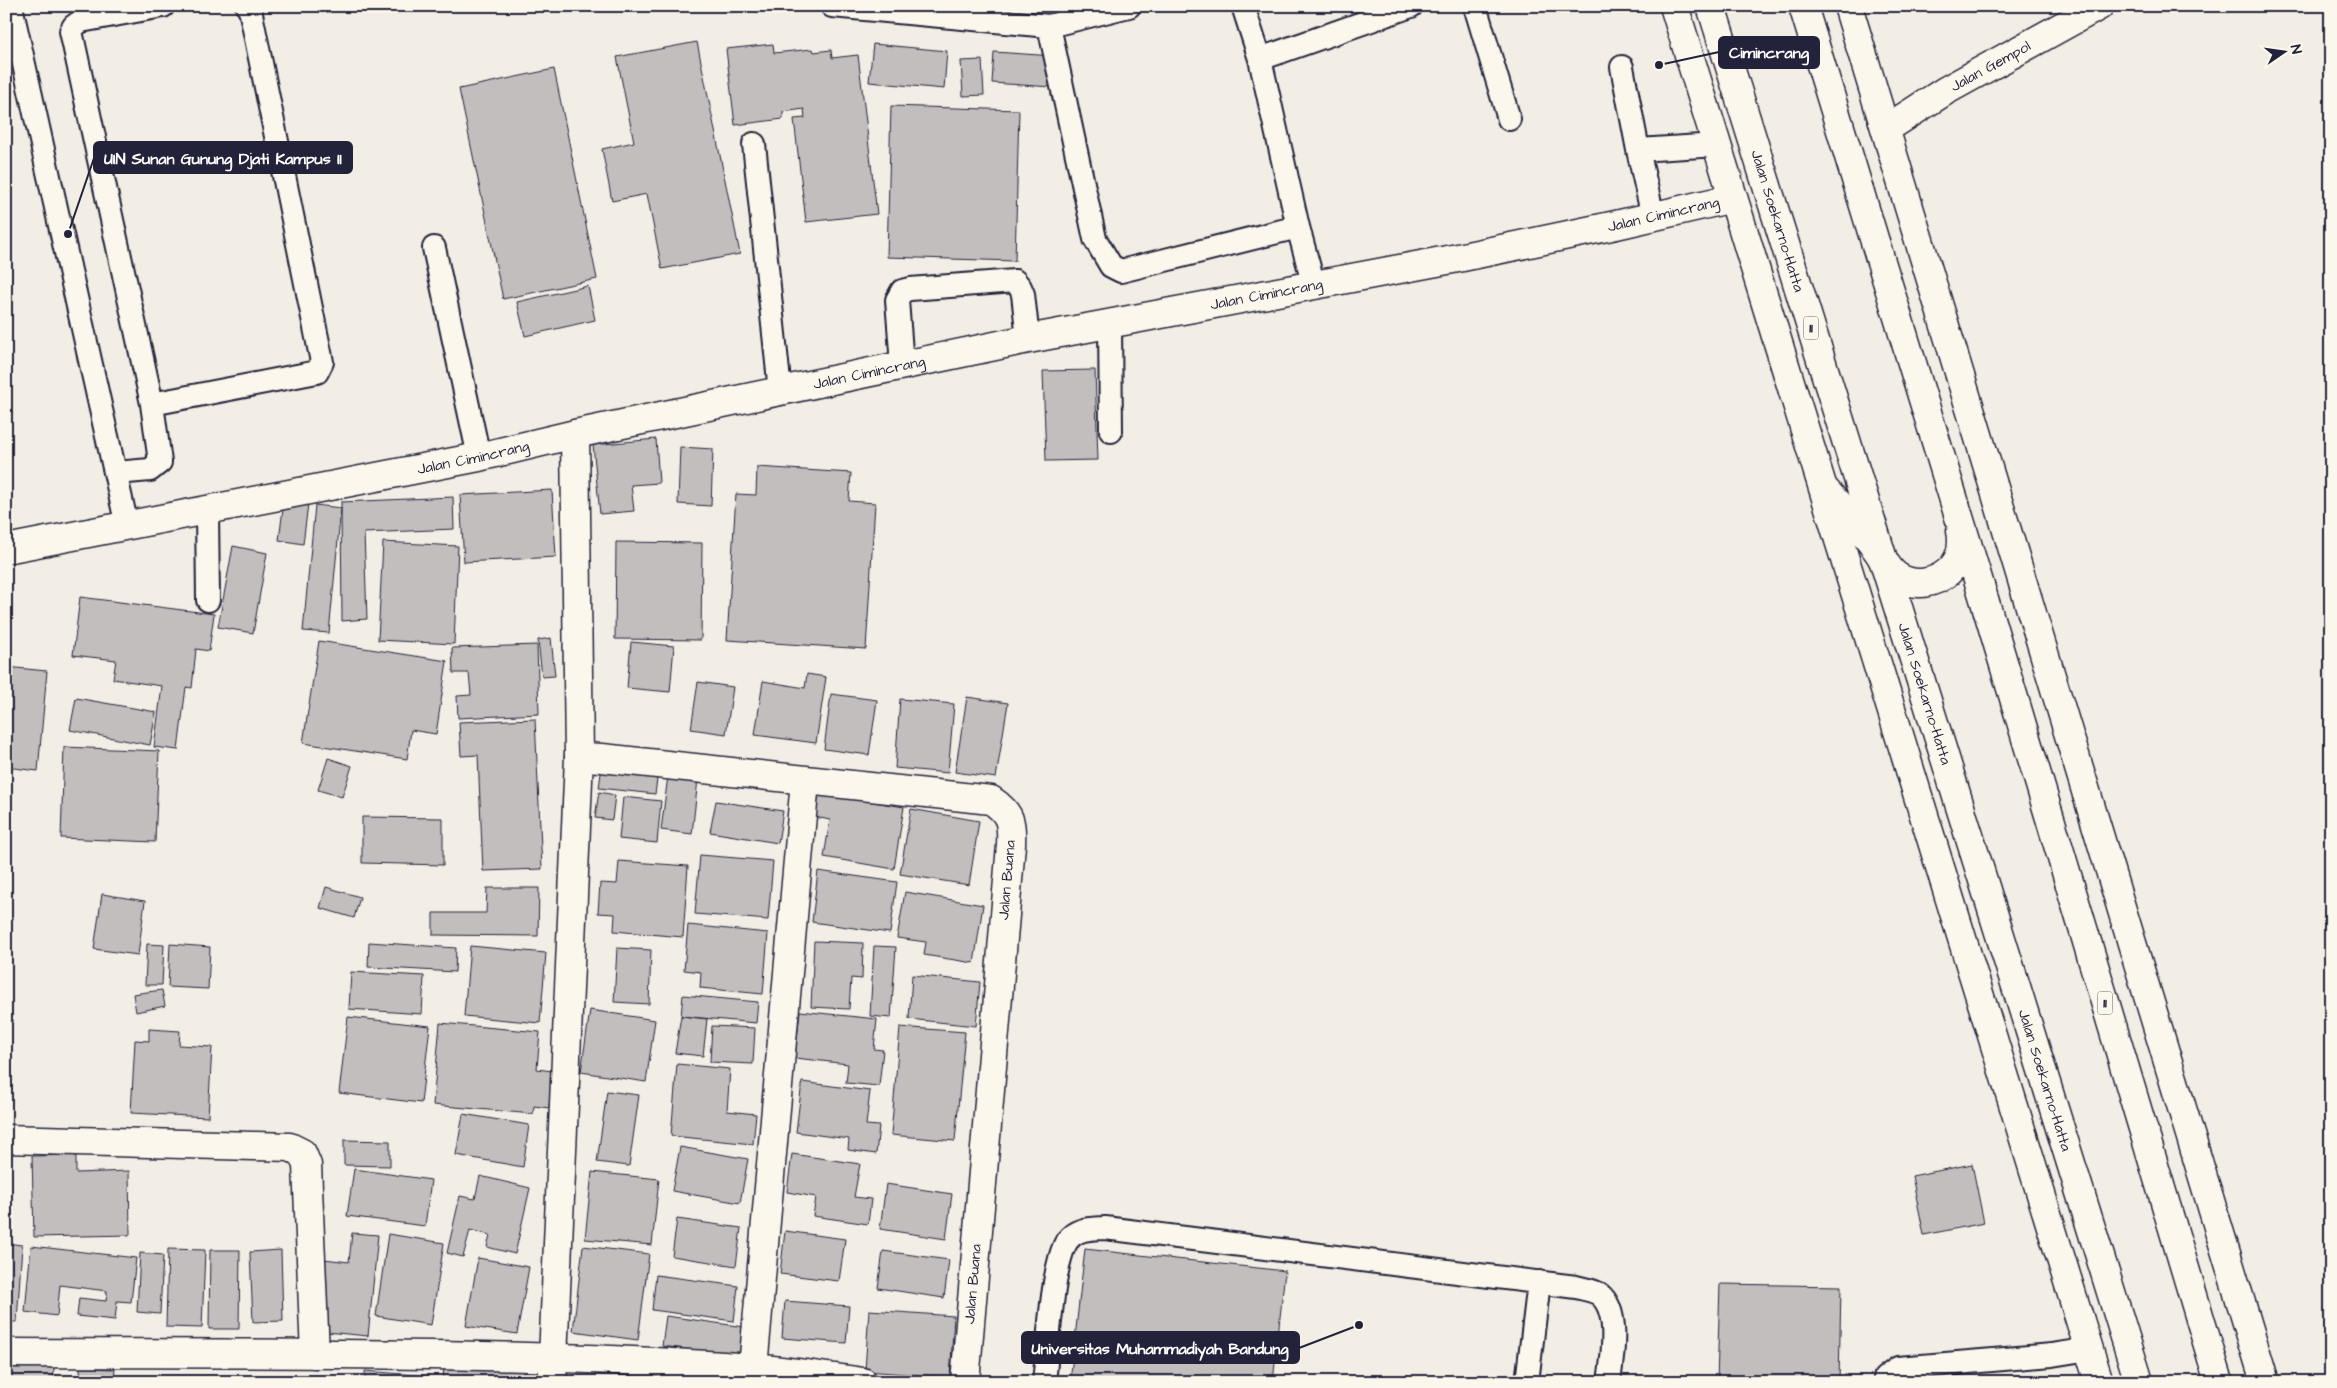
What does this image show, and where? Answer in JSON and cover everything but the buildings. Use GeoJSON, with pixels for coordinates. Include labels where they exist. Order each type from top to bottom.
{"type":"FeatureCollection","features":[{"type":"Feature","properties":{"kind":"main road"},"geometry":{"type":"LineString","coordinates":[[1674,6],[2099,1382]]}},
{"type":"Feature","properties":{"kind":"main road","name":"Jalan Soekarno-Hatta"},"geometry":{"type":"LineString","coordinates":[[1711,6],[2139,1382]]}},
{"type":"Feature","properties":{"kind":"main road","name":"11"},"geometry":{"type":"LineString","coordinates":[[1803,6],[2219,1382]]}},
{"type":"Feature","properties":{"kind":"main road"},"geometry":{"type":"LineString","coordinates":[[1848,6],[2265,1382]]}},
{"type":"Feature","properties":{"kind":"main road","name":"Jalan Gempol"},"geometry":{"type":"LineString","coordinates":[[1886,129],[1945,91],[2099,6]]}},
{"type":"Feature","properties":{"kind":"main road","name":"Jalan Cimincrang"},"geometry":{"type":"LineString","coordinates":[[6,548],[479,457],[575,434],[1028,339],[1314,286],[1653,217],[1733,198]]}},
{"type":"Feature","properties":{"kind":"main road"},"geometry":{"type":"LineString","coordinates":[[552,1370],[579,757],[575,434]]}},
{"type":"Feature","properties":{"kind":"main road"},"geometry":{"type":"LineString","coordinates":[[1824,488],[1880,554],[1887,567],[1898,577],[1912,582],[1926,583],[1940,578],[1952,569],[1960,556],[1963,542],[1961,527]]}},
{"type":"Feature","properties":{"kind":"main road","name":"Jalan Buana"},"geometry":{"type":"LineString","coordinates":[[579,757],[991,800],[1002,808],[1012,825],[965,1382]]}},
{"type":"Feature","properties":{"kind":"main road"},"geometry":{"type":"LineString","coordinates":[[753,1368],[805,781]]}},
{"type":"Feature","properties":{"kind":"main road"},"geometry":{"type":"LineString","coordinates":[[6,1139],[290,1147],[302,1153],[307,1165],[316,1354]]}},
{"type":"Feature","properties":{"kind":"main road"},"geometry":{"type":"LineString","coordinates":[[6,1353],[316,1354],[552,1370],[753,1368],[863,1382]]}},
{"type":"Feature","properties":{"kind":"lane"},"geometry":{"type":"LineString","coordinates":[[10,6],[127,526]]}},
{"type":"Feature","properties":{"kind":"lane"},"geometry":{"type":"LineString","coordinates":[[116,473],[150,470],[160,462],[152,404],[71,31],[81,21],[164,6]]}},
{"type":"Feature","properties":{"kind":"lane"},"geometry":{"type":"LineString","coordinates":[[152,404],[316,372],[322,362],[250,9],[247,6]]}},
{"type":"Feature","properties":{"kind":"lane"},"geometry":{"type":"LineString","coordinates":[[832,6],[1049,26],[1129,6]]}},
{"type":"Feature","properties":{"kind":"lane"},"geometry":{"type":"LineString","coordinates":[[1243,6],[1260,58],[1298,227],[1314,286]]}},
{"type":"Feature","properties":{"kind":"lane"},"geometry":{"type":"LineString","coordinates":[[1260,58],[1411,6]]}},
{"type":"Feature","properties":{"kind":"lane"},"geometry":{"type":"LineString","coordinates":[[1475,6],[1509,120]]}},
{"type":"Feature","properties":{"kind":"lane"},"geometry":{"type":"LineString","coordinates":[[1049,26],[1094,239],[1111,266],[1121,271],[1298,227]]}},
{"type":"Feature","properties":{"kind":"lane"},"geometry":{"type":"LineString","coordinates":[[1622,67],[1653,217]]}},
{"type":"Feature","properties":{"kind":"lane"},"geometry":{"type":"LineString","coordinates":[[754,144],[780,391]]}},
{"type":"Feature","properties":{"kind":"lane"},"geometry":{"type":"LineString","coordinates":[[1638,150],[1717,145]]}},
{"type":"Feature","properties":{"kind":"lane"},"geometry":{"type":"LineString","coordinates":[[434,248],[479,457]]}},
{"type":"Feature","properties":{"kind":"lane"},"geometry":{"type":"LineString","coordinates":[[902,366],[897,300],[902,291],[910,289],[1015,281],[1020,286],[1022,294],[1028,339]]}},
{"type":"Feature","properties":{"kind":"lane"},"geometry":{"type":"LineString","coordinates":[[1110,324],[1110,432]]}},
{"type":"Feature","properties":{"kind":"lane"},"geometry":{"type":"LineString","coordinates":[[207,510],[208,600]]}},
{"type":"Feature","properties":{"kind":"lane"},"geometry":{"type":"LineString","coordinates":[[1044,1382],[1058,1264],[1067,1241],[1081,1229],[1105,1228],[1576,1286],[1599,1294],[1611,1312],[1614,1342],[1609,1382]]}},
{"type":"Feature","properties":{"kind":"lane"},"geometry":{"type":"LineString","coordinates":[[1527,1382],[1539,1282]]}},
{"type":"Feature","properties":{"kind":"lane"},"geometry":{"type":"LineString","coordinates":[[1885,1382],[1886,1378],[1898,1368],[2090,1350]]}},
{"type":"Feature","properties":{"kind":"place","name":"Cimincrang"},"geometry":{"type":"Point","coordinates":[1659,65]}},
{"type":"Feature","properties":{"kind":"place","name":"UIN Sunan Gunung Djati Kampus II"},"geometry":{"type":"Point","coordinates":[68,234]}},
{"type":"Feature","properties":{"kind":"place","name":"Universitas Muhammadiyah Bandung"},"geometry":{"type":"Point","coordinates":[1359,1325]}}]}
